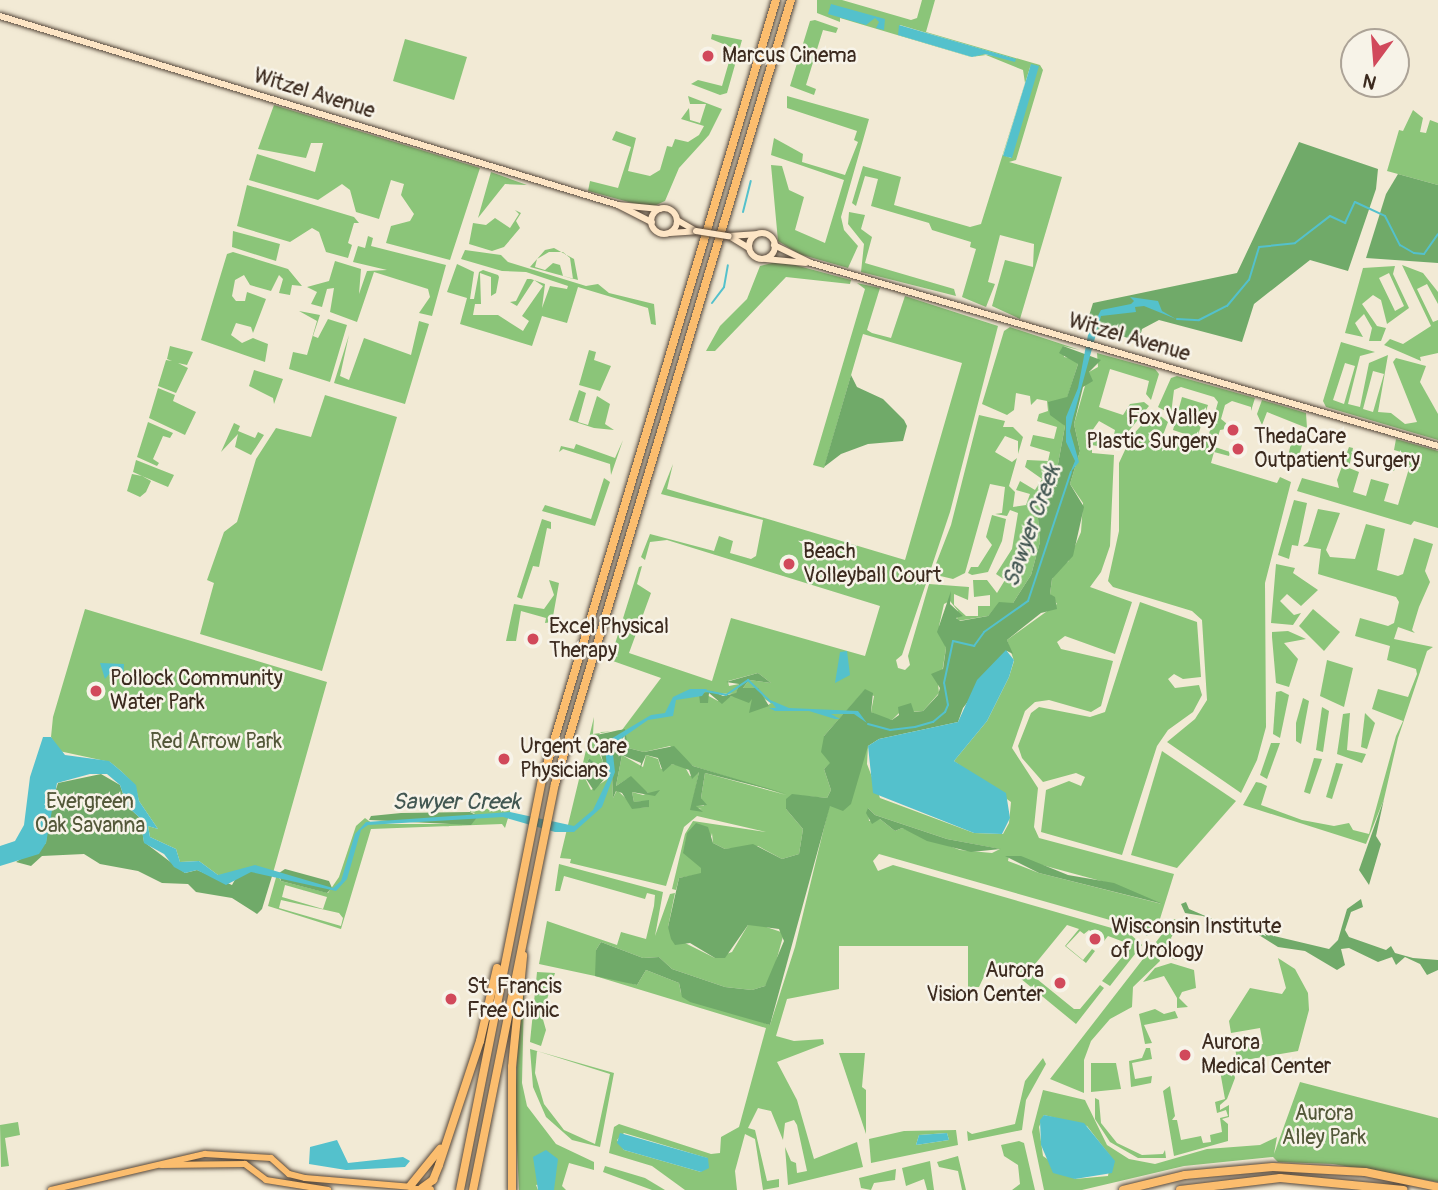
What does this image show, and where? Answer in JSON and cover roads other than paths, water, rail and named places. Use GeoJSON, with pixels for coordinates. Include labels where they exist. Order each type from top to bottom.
{"type":"FeatureCollection","features":[{"type":"Feature","properties":{"kind":"highway"},"geometry":{"type":"LineString","coordinates":[[460,1190],[503,959],[534,813],[776,0]]}},
{"type":"Feature","properties":{"kind":"highway"},"geometry":{"type":"LineString","coordinates":[[473,1190],[547,816],[791,3]]}},
{"type":"Feature","properties":{"kind":"highway"},"geometry":{"type":"LineString","coordinates":[[515,1190],[512,1167],[514,1024],[533,901],[530,892]]}},
{"type":"Feature","properties":{"kind":"highway"},"geometry":{"type":"LineString","coordinates":[[419,1188],[435,1175],[503,959]]}},
{"type":"Feature","properties":{"kind":"highway"},"geometry":{"type":"LineString","coordinates":[[1123,1190],[1185,1175],[1273,1167],[1365,1172],[1438,1187]]}},
{"type":"Feature","properties":{"kind":"highway"},"geometry":{"type":"LineString","coordinates":[[1180,1190],[1280,1178],[1403,1190]]}},
{"type":"Feature","properties":{"kind":"main road","name":"Witzel Avenue"},"geometry":{"type":"LineString","coordinates":[[0,16],[618,205],[652,222]]}},
{"type":"Feature","properties":{"kind":"main road","name":"Witzel Avenue"},"geometry":{"type":"LineString","coordinates":[[618,205],[660,209]]}},
{"type":"Feature","properties":{"kind":"main road"},"geometry":{"type":"LineString","coordinates":[[696,231],[677,220],[670,211],[660,209],[652,222],[658,232],[769,235],[774,245],[766,258],[755,257],[749,248],[729,236]]}},
{"type":"Feature","properties":{"kind":"main road"},"geometry":{"type":"LineString","coordinates":[[670,233],[677,220]]}},
{"type":"Feature","properties":{"kind":"main road"},"geometry":{"type":"LineString","coordinates":[[749,248],[757,234]]}},
{"type":"Feature","properties":{"kind":"main road","name":"Witzel Avenue"},"geometry":{"type":"LineString","coordinates":[[774,245],[811,263],[1438,446]]}},
{"type":"Feature","properties":{"kind":"main road","name":"Witzel Avenue"},"geometry":{"type":"LineString","coordinates":[[766,258],[811,263]]}},
{"type":"Feature","properties":{"kind":"main road"},"geometry":{"type":"LineString","coordinates":[[51,1190],[205,1154],[267,1158],[281,1165],[289,1174],[305,1178],[419,1188]]}},
{"type":"Feature","properties":{"kind":"main road"},"geometry":{"type":"LineString","coordinates":[[259,1174],[260,1163],[267,1158]]}},
{"type":"Feature","properties":{"kind":"main road"},"geometry":{"type":"LineString","coordinates":[[155,1165],[229,1162],[248,1164],[266,1180],[328,1190]]}},
{"type":"Feature","properties":{"kind":"main road"},"geometry":{"type":"LineString","coordinates":[[275,1180],[281,1165]]}},
{"type":"Feature","properties":{"kind":"water"},"geometry":{"type":"Polygon","coordinates":[[[831,4],[885,19],[884,30],[876,28],[879,22],[875,18],[866,25],[828,14],[831,4]]]}},
{"type":"Feature","properties":{"kind":"water"},"geometry":{"type":"Polygon","coordinates":[[[899,25],[1016,59],[1015,62],[985,54],[972,57],[898,35],[899,25]]]}},
{"type":"Feature","properties":{"kind":"water"},"geometry":{"type":"Polygon","coordinates":[[[1031,64],[1039,66],[1012,158],[1003,156],[1031,64]]]}},
{"type":"Feature","properties":{"kind":"water"},"geometry":{"type":"Polygon","coordinates":[[[1130,297],[1158,301],[1162,311],[1176,319],[1144,306],[1135,307],[1136,312],[1101,316],[1070,431],[1079,462],[1070,473],[1075,461],[1066,442],[1066,417],[1078,388],[1088,335],[1101,310],[1131,304],[1134,301],[1130,297]]]}},
{"type":"Feature","properties":{"kind":"water"},"geometry":{"type":"Polygon","coordinates":[[[1006,650],[1014,660],[1009,677],[987,721],[954,761],[1006,793],[1010,818],[1002,834],[974,833],[873,793],[868,746],[879,739],[958,722],[977,680],[1006,650]]]}},
{"type":"Feature","properties":{"kind":"water"},"geometry":{"type":"Polygon","coordinates":[[[847,651],[850,675],[835,683],[840,652],[847,651]]]}},
{"type":"Feature","properties":{"kind":"water"},"geometry":{"type":"Polygon","coordinates":[[[100,663],[124,664],[123,679],[114,678],[115,667],[105,679],[100,663]]]}},
{"type":"Feature","properties":{"kind":"water"},"geometry":{"type":"Polygon","coordinates":[[[690,689],[707,689],[702,696],[676,700],[673,716],[648,720],[612,745],[615,772],[602,807],[574,832],[555,832],[503,817],[368,825],[361,830],[347,879],[336,891],[251,872],[226,885],[197,870],[185,873],[174,867],[164,854],[144,843],[140,818],[127,806],[120,785],[107,774],[90,774],[57,783],[46,843],[39,854],[0,866],[0,846],[15,841],[24,825],[30,777],[43,737],[51,737],[65,755],[109,761],[121,771],[136,785],[139,801],[158,829],[148,826],[150,837],[176,849],[180,862],[199,861],[218,875],[255,865],[333,888],[341,881],[355,834],[366,822],[510,812],[574,826],[593,810],[608,779],[605,746],[609,740],[651,715],[665,713],[673,697],[690,689]]]}},
{"type":"Feature","properties":{"kind":"water"},"geometry":{"type":"Polygon","coordinates":[[[770,700],[789,708],[858,711],[867,723],[854,714],[831,714],[840,719],[835,719],[809,711],[775,711],[769,708],[776,708],[770,700]]]}},
{"type":"Feature","properties":{"kind":"water"},"geometry":{"type":"Polygon","coordinates":[[[1044,1115],[1084,1123],[1115,1161],[1112,1173],[1075,1179],[1053,1173],[1041,1145],[1040,1120],[1044,1115]]]}},
{"type":"Feature","properties":{"kind":"water"},"geometry":{"type":"Polygon","coordinates":[[[620,1133],[708,1158],[709,1168],[701,1172],[624,1150],[617,1143],[620,1133]]]}},
{"type":"Feature","properties":{"kind":"water"},"geometry":{"type":"Polygon","coordinates":[[[947,1133],[949,1140],[916,1145],[919,1135],[947,1133]]]}},
{"type":"Feature","properties":{"kind":"water"},"geometry":{"type":"Polygon","coordinates":[[[337,1140],[348,1163],[403,1157],[410,1161],[405,1167],[346,1170],[309,1164],[310,1147],[337,1140]]]}},
{"type":"Feature","properties":{"kind":"water"},"geometry":{"type":"Polygon","coordinates":[[[546,1150],[558,1159],[554,1190],[538,1190],[533,1157],[546,1150]]]}},
{"type":"Feature","properties":{"kind":"waterway"},"geometry":{"type":"LineString","coordinates":[[743,212],[751,181]]}},
{"type":"Feature","properties":{"kind":"waterway","name":"Sawyer Creek"},"geometry":{"type":"LineString","coordinates":[[1177,319],[1199,320],[1227,306],[1249,280],[1259,247],[1295,243],[1330,216],[1345,223],[1355,202],[1385,216],[1400,245],[1414,253],[1424,254],[1438,234]]}},
{"type":"Feature","properties":{"kind":"waterway"},"geometry":{"type":"LineString","coordinates":[[712,303],[724,287],[728,265]]}},
{"type":"Feature","properties":{"kind":"waterway","name":"Sawyer Creek"},"geometry":{"type":"LineString","coordinates":[[868,724],[890,730],[915,727],[933,722],[945,712],[948,705],[944,683],[953,641],[974,646],[984,632],[1028,601],[1071,472]]}},
{"type":"Feature","properties":{"kind":"waterway","name":"Sawyer Creek"},"geometry":{"type":"LineString","coordinates":[[706,691],[726,695],[748,680],[771,702]]}},
{"type":"Feature","properties":{"kind":"place","name":"Marcus Cinema"},"geometry":{"type":"Point","coordinates":[708,56]}},
{"type":"Feature","properties":{"kind":"place","name":"Fox Valley Plastic Surgery"},"geometry":{"type":"Point","coordinates":[1233,430]}},
{"type":"Feature","properties":{"kind":"place","name":"ThedaCare Outpatient Surgery"},"geometry":{"type":"Point","coordinates":[1238,449]}},
{"type":"Feature","properties":{"kind":"place","name":"Beach Volleyball Court"},"geometry":{"type":"Point","coordinates":[789,564]}},
{"type":"Feature","properties":{"kind":"place","name":"Excel Physical Therapy"},"geometry":{"type":"Point","coordinates":[533,639]}},
{"type":"Feature","properties":{"kind":"place","name":"Pollock Community Water Park"},"geometry":{"type":"Point","coordinates":[96,691]}},
{"type":"Feature","properties":{"kind":"place","name":"Urgent Care Physicians"},"geometry":{"type":"Point","coordinates":[504,759]}},
{"type":"Feature","properties":{"kind":"place","name":"Wisconsin Institute of Urology"},"geometry":{"type":"Point","coordinates":[1095,939]}},
{"type":"Feature","properties":{"kind":"place","name":"Aurora Vision Center"},"geometry":{"type":"Point","coordinates":[1060,983]}},
{"type":"Feature","properties":{"kind":"place","name":"St. Francis Free Clinic"},"geometry":{"type":"Point","coordinates":[451,999]}},
{"type":"Feature","properties":{"kind":"place","name":"Aurora Medical Center"},"geometry":{"type":"Point","coordinates":[1185,1055]}},
{"type":"Feature","properties":{"kind":"park label","name":"Red Arrow Park"},"geometry":{"type":"Point","coordinates":[216,742]}},
{"type":"Feature","properties":{"kind":"park label","name":"Evergreen Oak Savanna"},"geometry":{"type":"Point","coordinates":[90,814]}},
{"type":"Feature","properties":{"kind":"park label","name":"Aurora Alley Park"},"geometry":{"type":"Point","coordinates":[1324,1126]}}]}
